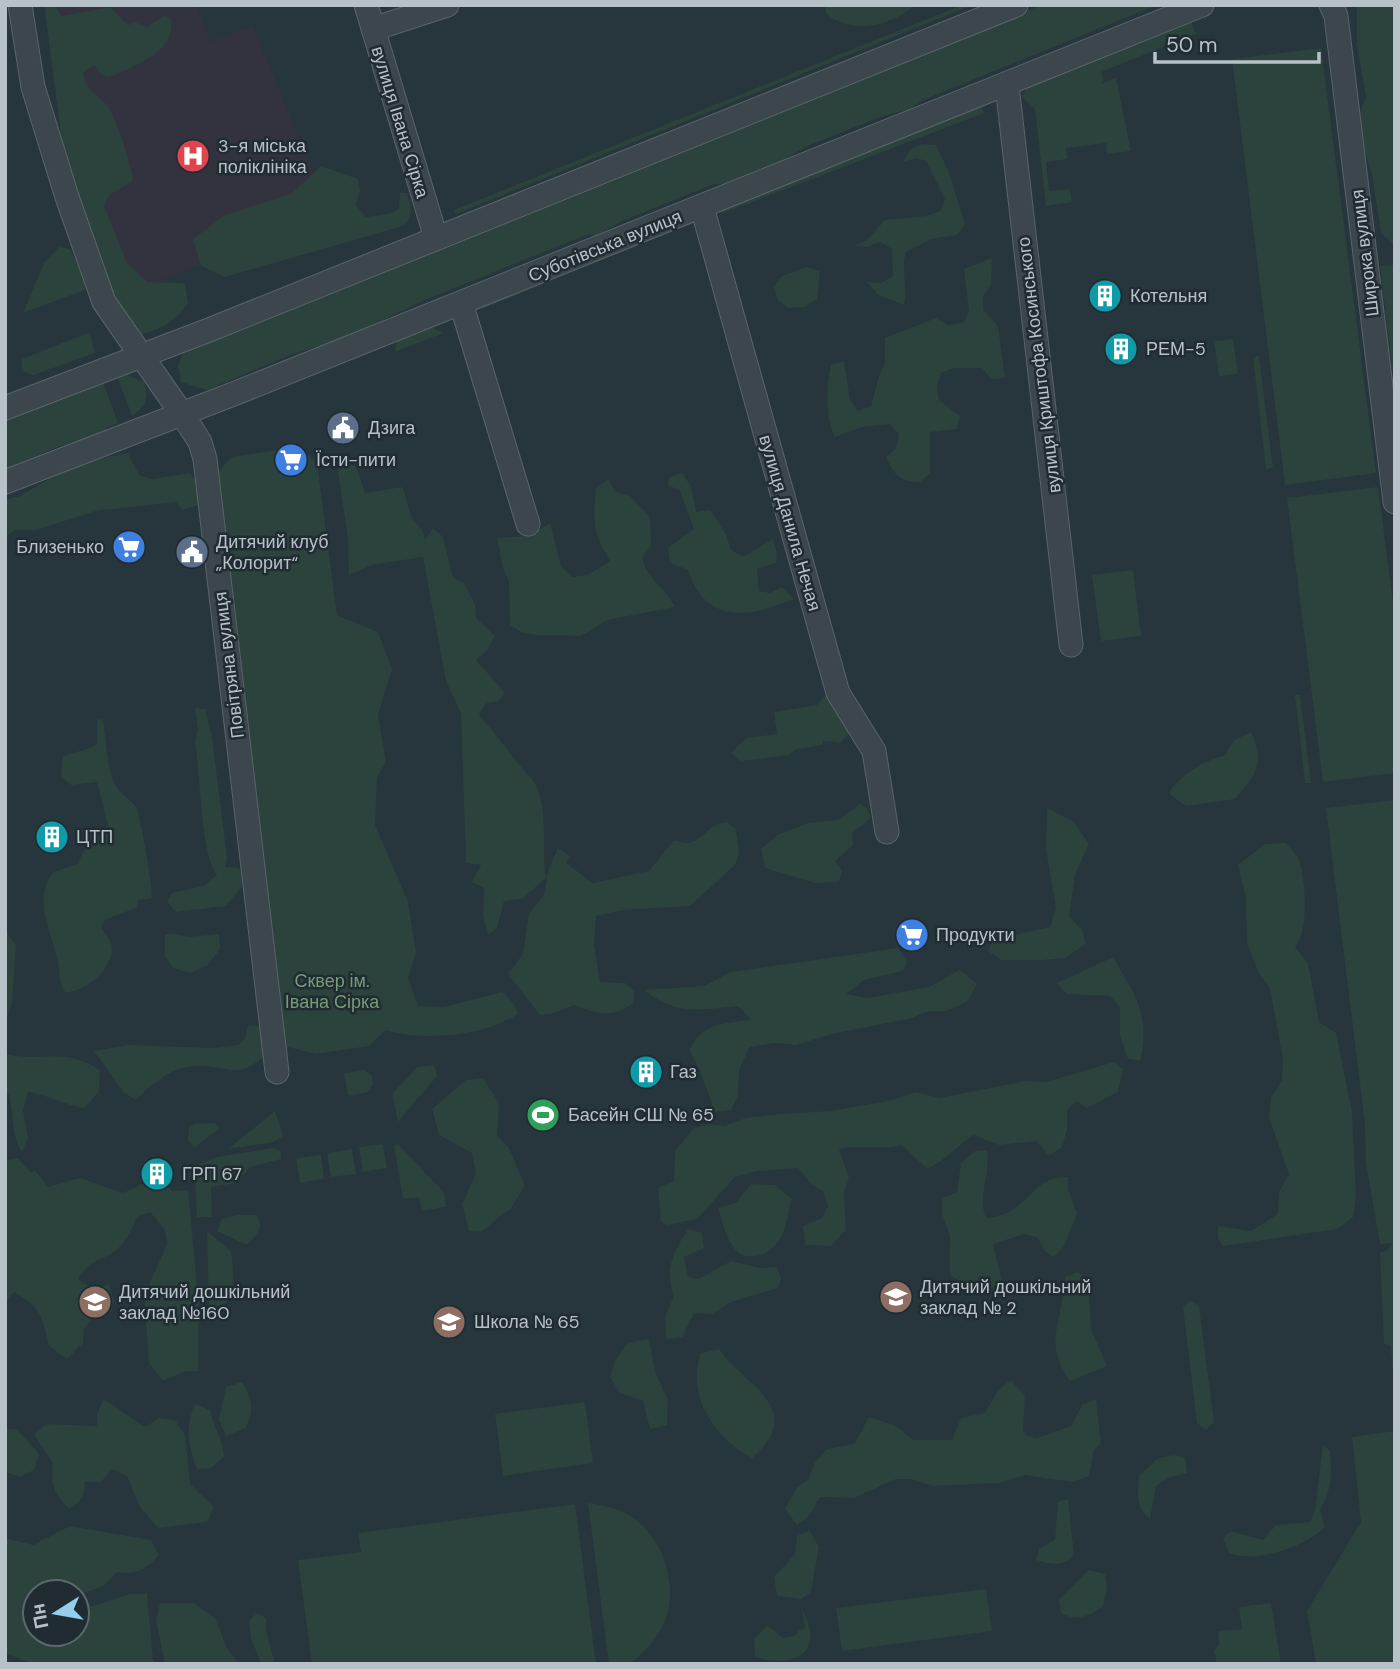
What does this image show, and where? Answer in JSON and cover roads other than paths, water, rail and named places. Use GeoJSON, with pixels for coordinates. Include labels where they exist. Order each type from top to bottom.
{"type":"FeatureCollection","features":[{"type":"Feature","properties":{"kind":"street","name":"Повітряна вулиця"},"geometry":{"type":"LineString","coordinates":[[20,5],[33,87],[67,197],[104,302],[182,414],[200,442],[205,459],[277,1072]]}},
{"type":"Feature","properties":{"kind":"street","name":"вулиця Івана Сірка"},"geometry":{"type":"LineString","coordinates":[[366,5],[436,238]]}},
{"type":"Feature","properties":{"kind":"street"},"geometry":{"type":"LineString","coordinates":[[373,29],[447,5]]}},
{"type":"Feature","properties":{"kind":"street"},"geometry":{"type":"LineString","coordinates":[[5,408],[140,354],[209,330],[1016,5]]}},
{"type":"Feature","properties":{"kind":"street","name":"Суботівська вулиця"},"geometry":{"type":"LineString","coordinates":[[5,482],[702,207],[1202,5]]}},
{"type":"Feature","properties":{"kind":"street","name":"Широка вулиця"},"geometry":{"type":"LineString","coordinates":[[1331,5],[1336,16],[1395,502]]}},
{"type":"Feature","properties":{"kind":"street","name":"вулиця Криштофа Косинського"},"geometry":{"type":"LineString","coordinates":[[1007,85],[1071,645]]}},
{"type":"Feature","properties":{"kind":"street","name":"вулиця Данила Нечая"},"geometry":{"type":"LineString","coordinates":[[702,207],[838,693],[874,751],[887,832]]}},
{"type":"Feature","properties":{"kind":"street"},"geometry":{"type":"LineString","coordinates":[[461,303],[528,524]]}},
{"type":"Feature","properties":{"kind":"place","name":"3-я міська поліклініка"},"geometry":{"type":"Point","coordinates":[193,156]}},
{"type":"Feature","properties":{"kind":"place","name":"Котельня"},"geometry":{"type":"Point","coordinates":[1105,296]}},
{"type":"Feature","properties":{"kind":"place","name":"РЕМ-5"},"geometry":{"type":"Point","coordinates":[1121,349]}},
{"type":"Feature","properties":{"kind":"place","name":"Дзига"},"geometry":{"type":"Point","coordinates":[343,428]}},
{"type":"Feature","properties":{"kind":"place","name":"Їсти-пити"},"geometry":{"type":"Point","coordinates":[291,460]}},
{"type":"Feature","properties":{"kind":"place","name":"Близенько"},"geometry":{"type":"Point","coordinates":[129,547]}},
{"type":"Feature","properties":{"kind":"place","name":"Дитячий клуб „Колорит“"},"geometry":{"type":"Point","coordinates":[192,552]}},
{"type":"Feature","properties":{"kind":"place","name":"ЦТП"},"geometry":{"type":"Point","coordinates":[52,837]}},
{"type":"Feature","properties":{"kind":"place","name":"Продукти"},"geometry":{"type":"Point","coordinates":[912,935]}},
{"type":"Feature","properties":{"kind":"place","name":"Газ"},"geometry":{"type":"Point","coordinates":[646,1072]}},
{"type":"Feature","properties":{"kind":"place","name":"Басейн СШ № 65"},"geometry":{"type":"Point","coordinates":[543,1115]}},
{"type":"Feature","properties":{"kind":"place","name":"ГРП 67"},"geometry":{"type":"Point","coordinates":[157,1174]}},
{"type":"Feature","properties":{"kind":"place","name":"Дитячий дошкільний заклад № 2"},"geometry":{"type":"Point","coordinates":[896,1297]}},
{"type":"Feature","properties":{"kind":"place","name":"Дитячий дошкільний заклад №160"},"geometry":{"type":"Point","coordinates":[95,1302]}},
{"type":"Feature","properties":{"kind":"place","name":"Школа № 65"},"geometry":{"type":"Point","coordinates":[449,1322]}},
{"type":"Feature","properties":{"kind":"park label","name":"Сквер ім. Івана Сірка"},"geometry":{"type":"Point","coordinates":[332,991]}}]}
